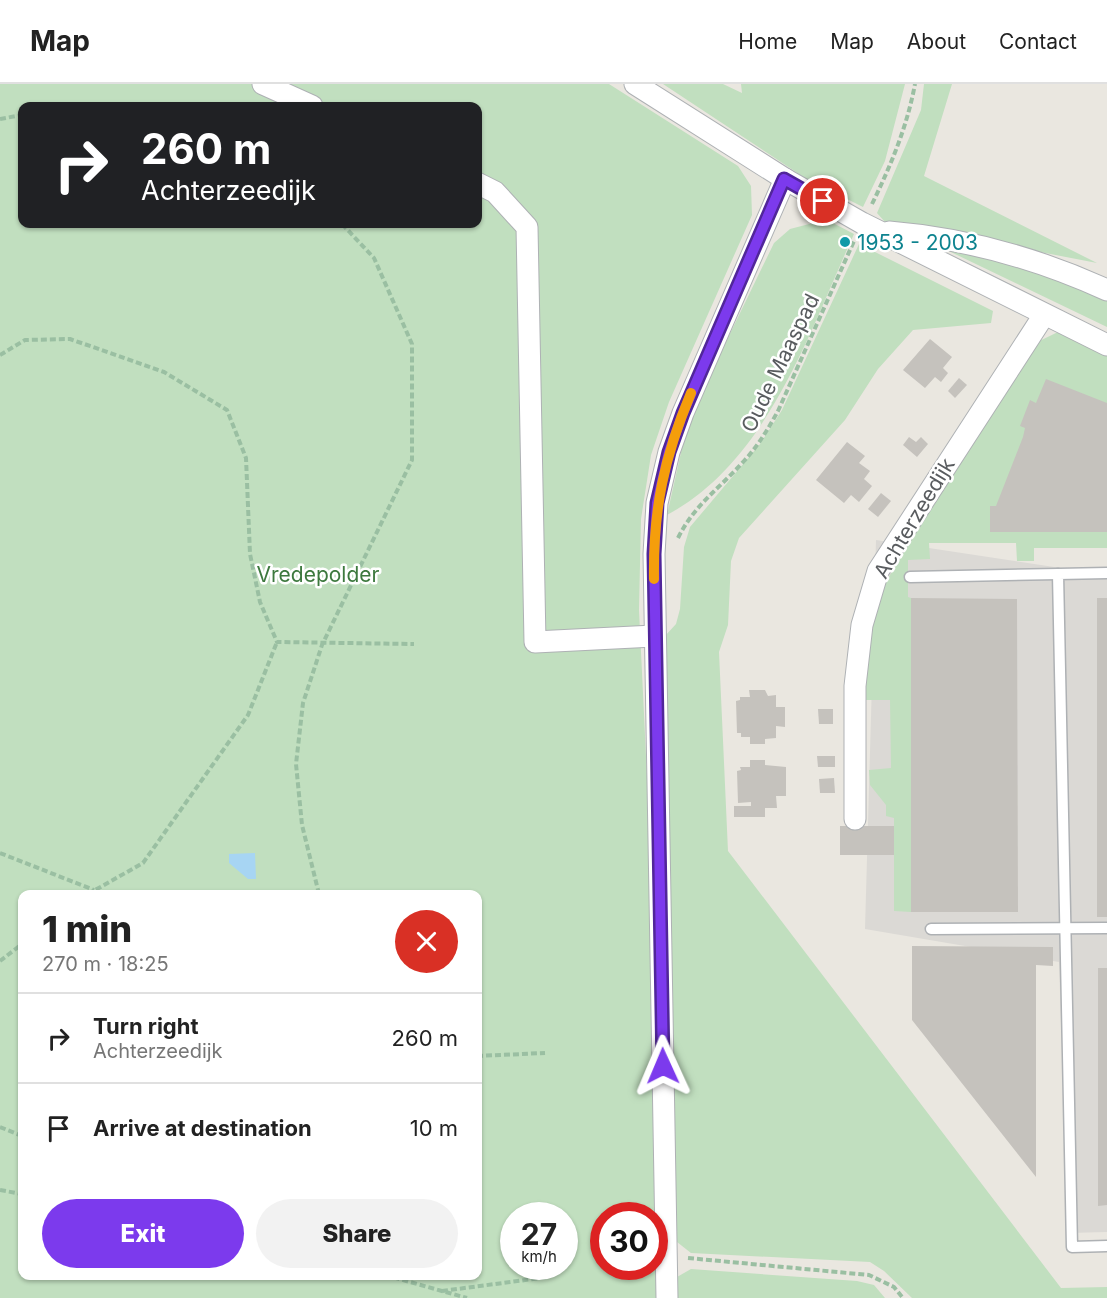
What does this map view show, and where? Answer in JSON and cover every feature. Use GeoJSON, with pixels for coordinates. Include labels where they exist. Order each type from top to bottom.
{"type":"FeatureCollection","features":[{"type":"Feature","properties":{"kind":"street"},"geometry":{"type":"LineString","coordinates":[[263,84],[303,102]]}},
{"type":"Feature","properties":{"kind":"street"},"geometry":{"type":"LineString","coordinates":[[635,84],[784,179],[870,227],[1107,345]]}},
{"type":"Feature","properties":{"kind":"street"},"geometry":{"type":"LineString","coordinates":[[665,1202],[654,636],[657,503],[669,452],[683,413],[784,179]]}},
{"type":"Feature","properties":{"kind":"street"},"geometry":{"type":"LineString","coordinates":[[482,186],[495,192],[527,227],[535,642],[654,636]]}},
{"type":"Feature","properties":{"kind":"street"},"geometry":{"type":"LineString","coordinates":[[870,227],[931,235],[1065,271],[1107,290]]}},
{"type":"Feature","properties":{"kind":"street","name":"Achterzeedijk"},"geometry":{"type":"LineString","coordinates":[[855,819],[855,686],[862,626],[878,571],[1044,315]]}},
{"type":"Feature","properties":{"kind":"street"},"geometry":{"type":"LineString","coordinates":[[667,1280],[667,1298]]}},
{"type":"Feature","properties":{"kind":"lane"},"geometry":{"type":"LineString","coordinates":[[1058,573],[1072,1247],[1107,1246]]}},
{"type":"Feature","properties":{"kind":"lane"},"geometry":{"type":"LineString","coordinates":[[910,577],[1107,573]]}},
{"type":"Feature","properties":{"kind":"lane"},"geometry":{"type":"LineString","coordinates":[[931,929],[1107,928]]}},
{"type":"Feature","properties":{"kind":"path","name":"Oude Maaspad"},"geometry":{"type":"LineString","coordinates":[[676,543],[689,516],[744,461],[778,411],[870,227],[909,117],[915,84]]}},
{"type":"Feature","properties":{"kind":"path"},"geometry":{"type":"LineString","coordinates":[[0,119],[18,116]]}},
{"type":"Feature","properties":{"kind":"path"},"geometry":{"type":"LineString","coordinates":[[318,890],[302,825],[296,764],[303,703],[322,645],[412,460],[412,344],[374,258],[346,228]]}},
{"type":"Feature","properties":{"kind":"path"},"geometry":{"type":"LineString","coordinates":[[0,355],[25,340],[70,339],[164,372],[228,410],[246,458],[250,554],[260,602],[277,642],[248,715],[143,863],[94,890],[0,852]]}},
{"type":"Feature","properties":{"kind":"path"},"geometry":{"type":"LineString","coordinates":[[277,642],[322,645],[414,644]]}},
{"type":"Feature","properties":{"kind":"path"},"geometry":{"type":"LineString","coordinates":[[0,961],[18,947]]}},
{"type":"Feature","properties":{"kind":"path"},"geometry":{"type":"LineString","coordinates":[[482,1056],[545,1053]]}},
{"type":"Feature","properties":{"kind":"path"},"geometry":{"type":"LineString","coordinates":[[0,1127],[18,1134]]}},
{"type":"Feature","properties":{"kind":"path"},"geometry":{"type":"LineString","coordinates":[[0,1190],[18,1193]]}},
{"type":"Feature","properties":{"kind":"path"},"geometry":{"type":"LineString","coordinates":[[668,1258],[869,1275],[894,1287],[903,1298]]}},
{"type":"Feature","properties":{"kind":"path"},"geometry":{"type":"LineString","coordinates":[[403,1280],[467,1298]]}},
{"type":"Feature","properties":{"kind":"path"},"geometry":{"type":"LineString","coordinates":[[442,1291],[525,1280]]}},
{"type":"Feature","properties":{"kind":"shaded area"},"geometry":{"type":"Polygon","coordinates":[[[876,540],[1107,575],[1107,1232],[1068,1233],[1059,962],[865,929],[876,540]]]}},
{"type":"Feature","properties":{"kind":"green space","name":"Vredepolder"},"geometry":{"type":"Polygon","coordinates":[[[0,84],[609,84],[738,166],[751,186],[752,215],[669,402],[651,455],[641,519],[639,610],[667,1202],[590,1202],[590,1280],[668,1280],[668,1215],[672,1298],[0,1298],[0,84]]]}},
{"type":"Feature","properties":{"kind":"green space"},"geometry":{"type":"Polygon","coordinates":[[[663,84],[723,84],[742,93],[741,84],[905,84],[885,161],[863,207],[805,178],[663,84]]]}},
{"type":"Feature","properties":{"kind":"green space"},"geometry":{"type":"Polygon","coordinates":[[[924,84],[952,84],[924,176],[1097,263],[885,222],[877,213],[921,110],[924,84]]]}},
{"type":"Feature","properties":{"kind":"green space"},"geometry":{"type":"Polygon","coordinates":[[[813,223],[833,223],[854,234],[802,352],[759,428],[732,462],[702,491],[667,515],[684,439],[708,379],[774,243],[790,229],[813,223]]]}},
{"type":"Feature","properties":{"kind":"green space"},"geometry":{"type":"Polygon","coordinates":[[[930,242],[1047,274],[1107,301],[1107,327],[930,242]]]}},
{"type":"Feature","properties":{"kind":"green space"},"geometry":{"type":"Polygon","coordinates":[[[859,244],[993,311],[991,323],[913,330],[878,369],[845,420],[739,538],[731,561],[728,625],[719,652],[728,851],[1061,1288],[1107,1287],[1107,1298],[912,1298],[884,1271],[870,1262],[691,1253],[677,1242],[665,636],[676,624],[680,609],[684,547],[690,527],[760,444],[782,410],[859,244]]]}},
{"type":"Feature","properties":{"kind":"green space"},"geometry":{"type":"Polygon","coordinates":[[[1058,332],[1107,356],[1107,548],[1034,548],[1034,561],[1017,561],[1016,543],[929,543],[930,559],[908,560],[908,597],[911,598],[911,912],[894,911],[894,818],[886,816],[886,805],[870,785],[869,770],[891,768],[890,700],[864,700],[861,696],[878,595],[1027,347],[1058,332]]]}},
{"type":"Feature","properties":{"kind":"green space"},"geometry":{"type":"Polygon","coordinates":[[[691,1269],[857,1281],[874,1285],[885,1298],[678,1298],[677,1277],[691,1269]]]}},
{"type":"Feature","properties":{"kind":"water"},"geometry":{"type":"Polygon","coordinates":[[[255,853],[256,879],[248,879],[229,863],[229,854],[255,853]]]}},
{"type":"Feature","properties":{"kind":"building"},"geometry":{"type":"Polygon","coordinates":[[[930,339],[952,357],[943,368],[948,373],[941,382],[935,377],[925,388],[903,370],[930,339]]]}},
{"type":"Feature","properties":{"kind":"building"},"geometry":{"type":"Polygon","coordinates":[[[959,378],[967,385],[955,398],[948,391],[959,378]]]}},
{"type":"Feature","properties":{"kind":"building"},"geometry":{"type":"Polygon","coordinates":[[[1046,379],[1107,403],[1107,532],[990,532],[990,506],[996,506],[1023,437],[1025,428],[1020,426],[1030,400],[1036,403],[1046,379]]]}},
{"type":"Feature","properties":{"kind":"building"},"geometry":{"type":"Polygon","coordinates":[[[909,437],[916,442],[921,437],[928,444],[917,457],[903,445],[909,437]]]}},
{"type":"Feature","properties":{"kind":"building"},"geometry":{"type":"Polygon","coordinates":[[[847,442],[865,456],[859,463],[870,471],[864,479],[872,486],[859,502],[851,495],[844,503],[816,480],[847,442]]]}},
{"type":"Feature","properties":{"kind":"building"},"geometry":{"type":"Polygon","coordinates":[[[881,493],[891,501],[878,517],[868,509],[881,493]]]}},
{"type":"Feature","properties":{"kind":"building"},"geometry":{"type":"Polygon","coordinates":[[[911,598],[1017,599],[1018,912],[911,912],[911,598]]]}},
{"type":"Feature","properties":{"kind":"building"},"geometry":{"type":"Polygon","coordinates":[[[1097,598],[1107,598],[1107,917],[1097,917],[1097,598]]]}},
{"type":"Feature","properties":{"kind":"building"},"geometry":{"type":"Polygon","coordinates":[[[749,690],[765,690],[768,696],[776,695],[776,707],[785,707],[785,727],[776,726],[776,738],[765,739],[765,744],[750,744],[750,737],[741,737],[741,733],[737,733],[736,701],[740,700],[740,697],[750,697],[749,690]]]}},
{"type":"Feature","properties":{"kind":"building"},"geometry":{"type":"Polygon","coordinates":[[[818,709],[833,709],[833,724],[819,724],[818,709]]]}},
{"type":"Feature","properties":{"kind":"building"},"geometry":{"type":"Polygon","coordinates":[[[817,756],[835,756],[835,767],[818,767],[817,756]]]}},
{"type":"Feature","properties":{"kind":"building"},"geometry":{"type":"Polygon","coordinates":[[[750,760],[765,760],[765,765],[786,767],[786,796],[776,796],[777,808],[765,808],[765,817],[734,817],[734,806],[751,806],[751,802],[738,803],[737,771],[741,770],[740,767],[750,767],[750,760]]]}},
{"type":"Feature","properties":{"kind":"building"},"geometry":{"type":"Polygon","coordinates":[[[834,778],[835,793],[820,793],[819,779],[834,778]]]}},
{"type":"Feature","properties":{"kind":"building"},"geometry":{"type":"Polygon","coordinates":[[[840,826],[894,826],[894,855],[840,855],[840,826]]]}},
{"type":"Feature","properties":{"kind":"building"},"geometry":{"type":"Polygon","coordinates":[[[912,946],[1053,947],[1053,966],[1036,965],[1036,1177],[912,1020],[912,946]]]}},
{"type":"Feature","properties":{"kind":"building"},"geometry":{"type":"Polygon","coordinates":[[[1098,968],[1107,968],[1107,1205],[1098,1206],[1098,968]]]}},
{"type":"Feature","properties":{"kind":"slow traffic"},"geometry":{"type":"LineString","coordinates":[[654,579],[657,503],[669,452],[691,393]]}},
{"type":"Feature","properties":{"kind":"place","name":"1953 - 2003"},"geometry":{"type":"Point","coordinates":[845,242]}},
{"type":"Feature","properties":{"kind":"route"},"geometry":{"type":"LineString","coordinates":[[663,1066],[654,636],[654,554],[657,503],[669,452],[683,413],[784,179],[823,201]]}}]}
